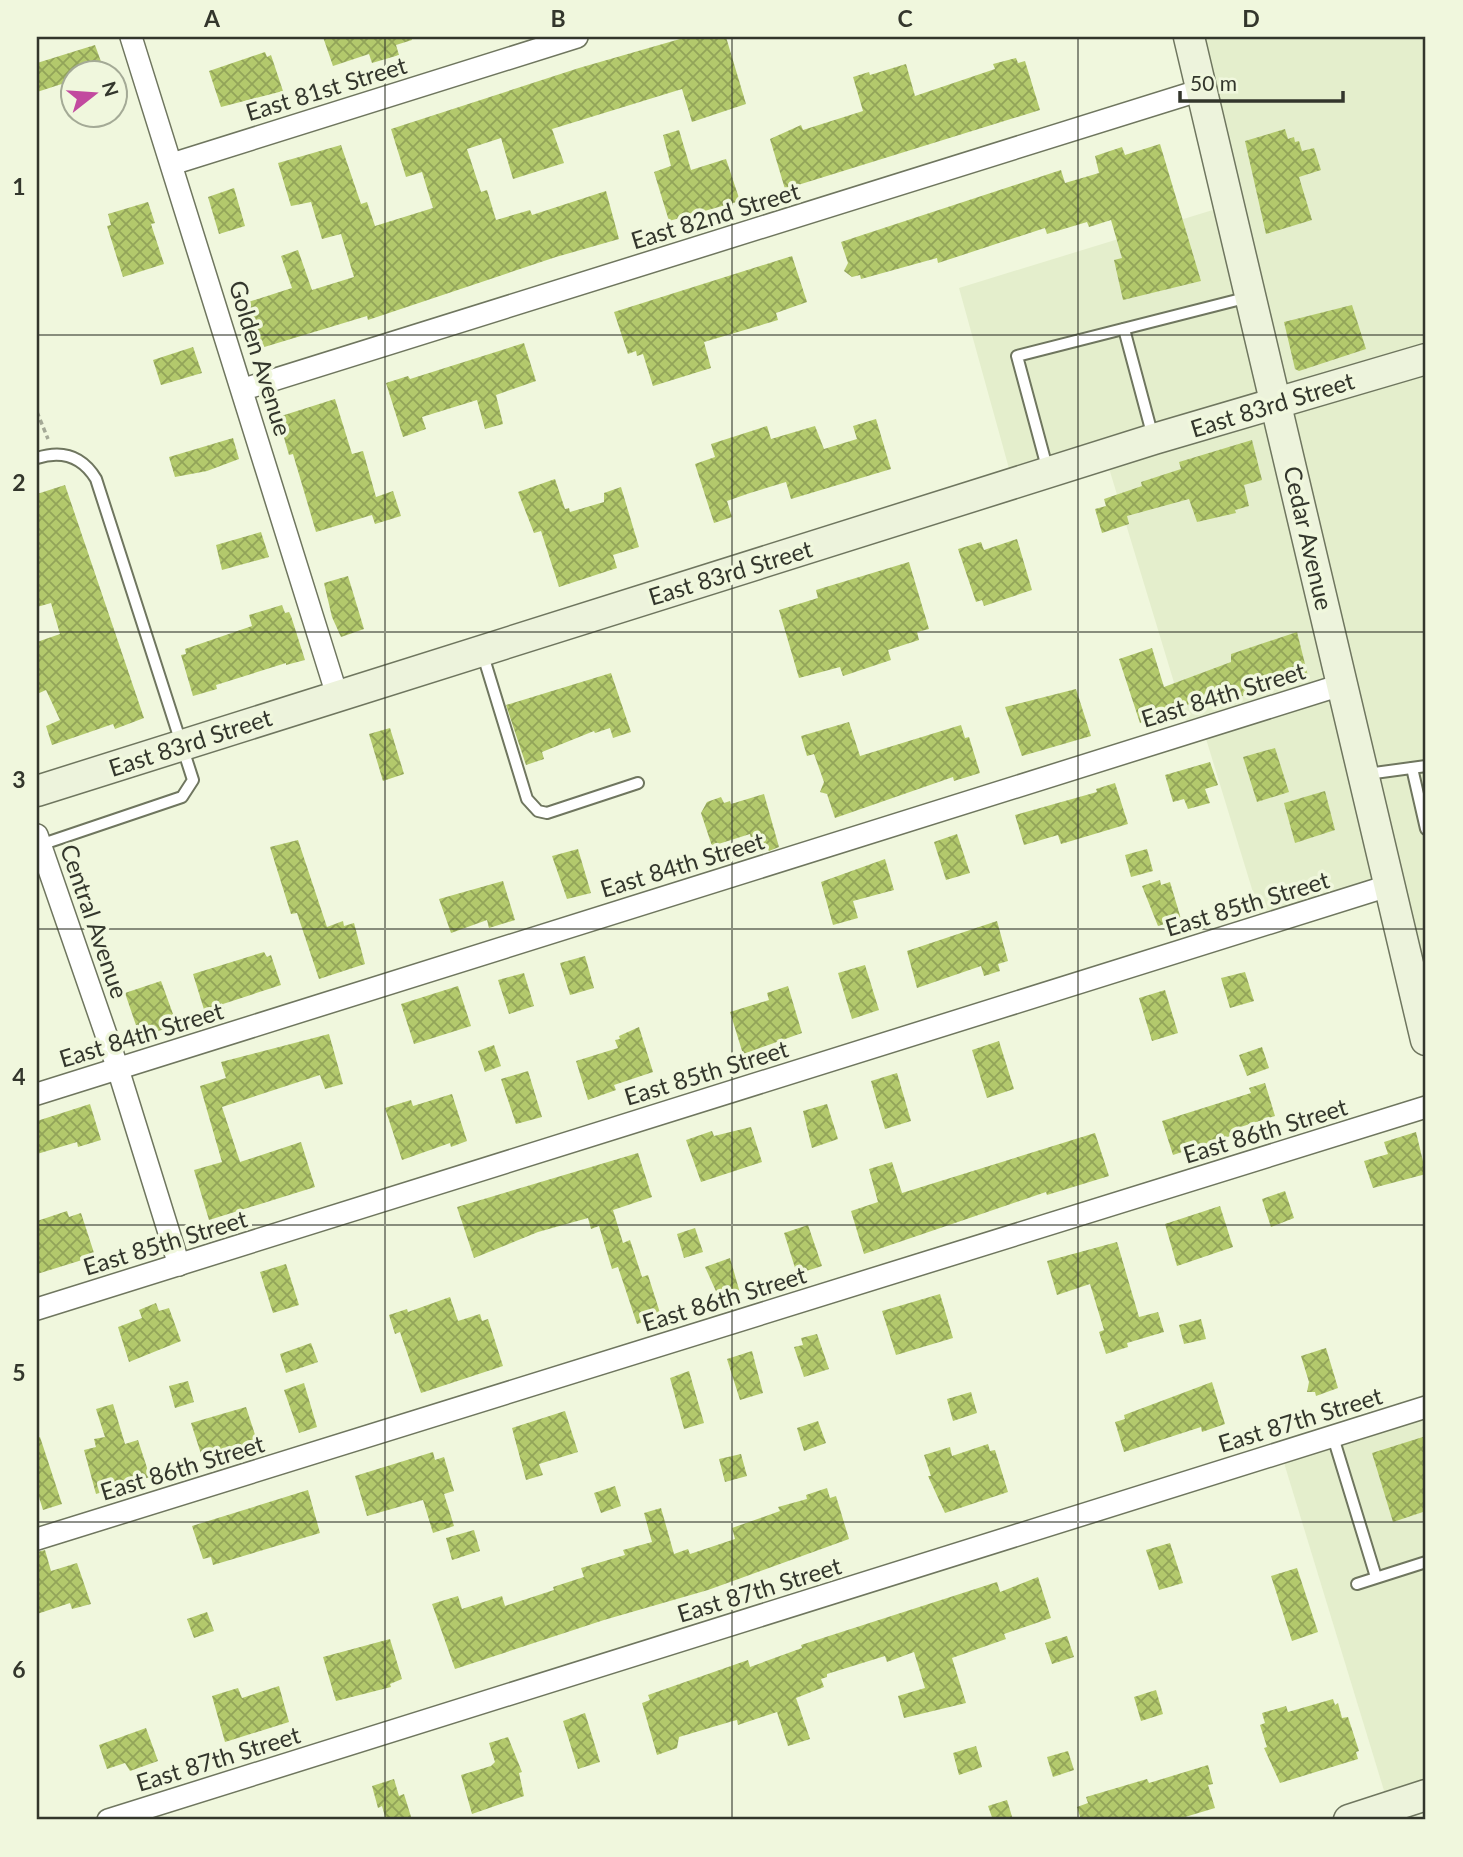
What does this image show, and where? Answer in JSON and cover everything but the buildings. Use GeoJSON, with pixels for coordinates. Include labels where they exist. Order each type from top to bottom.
{"type":"FeatureCollection","features":[{"type":"Feature","properties":{"kind":"street","name":"Golden Avenue"},"geometry":{"type":"LineString","coordinates":[[131,37],[244,389],[337,695]]}},
{"type":"Feature","properties":{"kind":"street","name":"East 81st Street"},"geometry":{"type":"LineString","coordinates":[[172,164],[577,37]]}},
{"type":"Feature","properties":{"kind":"street","name":"Cedar Avenue"},"geometry":{"type":"LineString","coordinates":[[1189,37],[1278,401],[1426,1040]]}},
{"type":"Feature","properties":{"kind":"street","name":"East 82nd Street"},"geometry":{"type":"LineString","coordinates":[[244,389],[1201,90]]}},
{"type":"Feature","properties":{"kind":"street","name":"East 83rd Street"},"geometry":{"type":"LineString","coordinates":[[37,791],[1154,439],[1426,359]]}},
{"type":"Feature","properties":{"kind":"street","name":"East 84th Street"},"geometry":{"type":"LineString","coordinates":[[37,1094],[1344,684]]}},
{"type":"Feature","properties":{"kind":"street","name":"Central Avenue"},"geometry":{"type":"LineString","coordinates":[[38,840],[118,1069],[179,1265]]}},
{"type":"Feature","properties":{"kind":"street","name":"East 85th Street"},"geometry":{"type":"LineString","coordinates":[[37,1309],[1391,885]]}},
{"type":"Feature","properties":{"kind":"street","name":"East 86th Street"},"geometry":{"type":"LineString","coordinates":[[37,1539],[1426,1107]]}},
{"type":"Feature","properties":{"kind":"street","name":"East 87th Street"},"geometry":{"type":"LineString","coordinates":[[108,1820],[1426,1407]]}},
{"type":"Feature","properties":{"kind":"street"},"geometry":{"type":"LineString","coordinates":[[1349,1820],[1426,1795]]}},
{"type":"Feature","properties":{"kind":"lane"},"geometry":{"type":"LineString","coordinates":[[1048,472],[1017,356],[1252,296]]}},
{"type":"Feature","properties":{"kind":"lane"},"geometry":{"type":"LineString","coordinates":[[1124,329],[1154,439]]}},
{"type":"Feature","properties":{"kind":"lane"},"geometry":{"type":"LineString","coordinates":[[37,458],[71,454],[89,466],[96,479],[184,744],[192,780],[183,797],[38,840]]}},
{"type":"Feature","properties":{"kind":"lane"},"geometry":{"type":"LineString","coordinates":[[481,650],[527,799],[538,811],[547,813],[638,783]]}},
{"type":"Feature","properties":{"kind":"lane"},"geometry":{"type":"LineString","coordinates":[[1365,774],[1426,766]]}},
{"type":"Feature","properties":{"kind":"lane"},"geometry":{"type":"LineString","coordinates":[[1412,768],[1426,829]]}},
{"type":"Feature","properties":{"kind":"lane"},"geometry":{"type":"LineString","coordinates":[[1333,1437],[1376,1577]]}},
{"type":"Feature","properties":{"kind":"lane"},"geometry":{"type":"LineString","coordinates":[[1357,1584],[1426,1562]]}},
{"type":"Feature","properties":{"kind":"path"},"geometry":{"type":"LineString","coordinates":[[37,412],[49,442]]}},
{"type":"Feature","properties":{"kind":"shaded area"},"geometry":{"type":"Polygon","coordinates":[[[1189,37],[1426,37],[1426,1040],[1391,885],[1263,925],[1203,729],[1189,732],[1105,455],[1013,483],[959,288],[1229,205],[1189,37]]]}},
{"type":"Feature","properties":{"kind":"shaded area"},"geometry":{"type":"Polygon","coordinates":[[[1426,1407],[1426,1795],[1389,1807],[1281,1453],[1426,1407]]]}}]}
